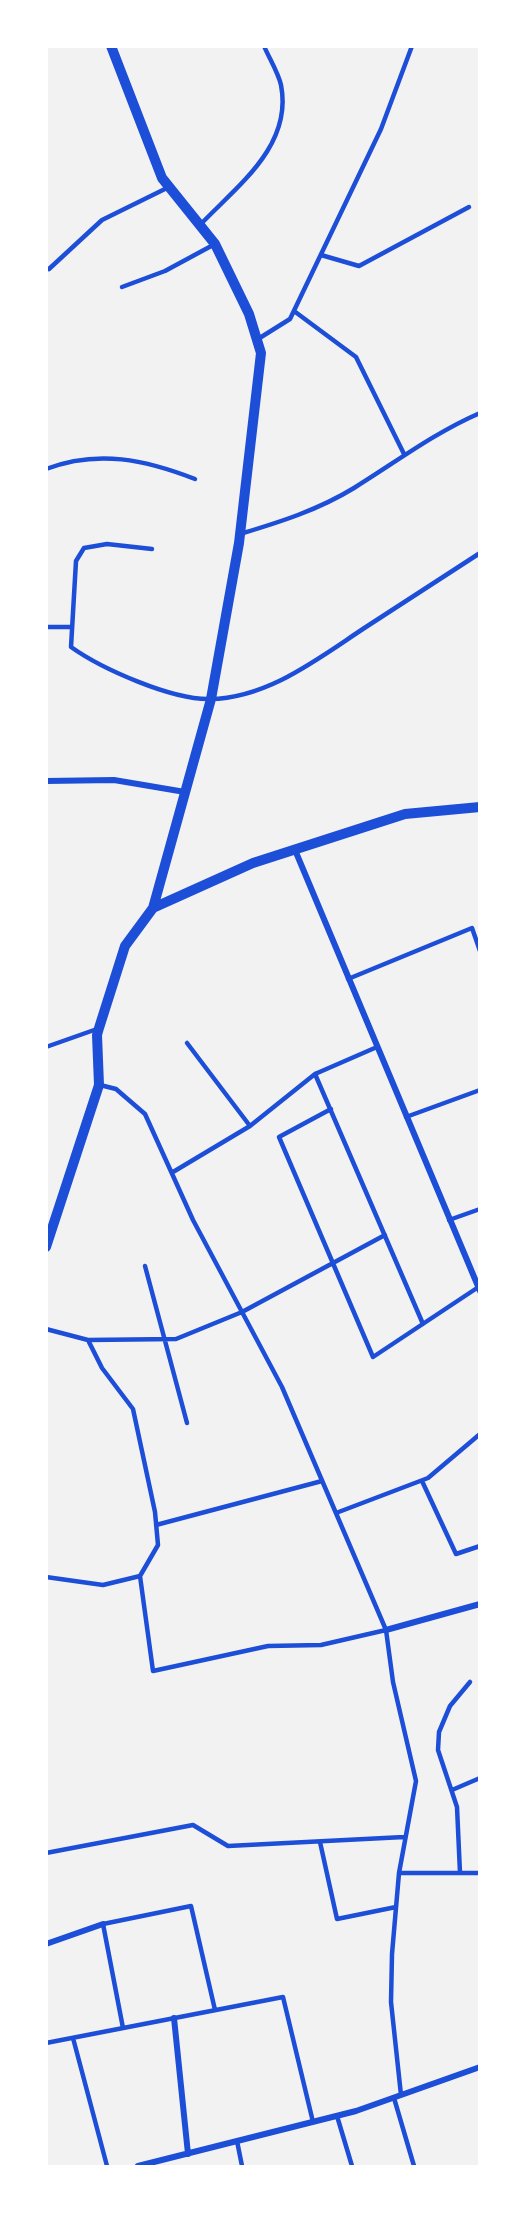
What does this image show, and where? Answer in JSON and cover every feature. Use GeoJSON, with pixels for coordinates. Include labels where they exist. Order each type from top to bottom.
{"type":"FeatureCollection","features":[{"type":"Feature","properties":{"kind":"street"},"geometry":{"type":"LineString","coordinates":[[46,1247],[99,1085],[97,1035],[99,1028],[125,946],[153,908],[211,699],[240,534],[261,352],[249,314],[215,244],[162,178],[111,46]]}},
{"type":"Feature","properties":{"kind":"street"},"geometry":{"type":"LineString","coordinates":[[46,781],[114,780],[185,792]]}},
{"type":"Feature","properties":{"kind":"street"},"geometry":{"type":"LineString","coordinates":[[153,908],[253,863],[405,814],[480,807]]}},
{"type":"Feature","properties":{"kind":"street"},"geometry":{"type":"LineString","coordinates":[[295,849],[448,1220],[479,1288]]}},
{"type":"Feature","properties":{"kind":"street"},"geometry":{"type":"LineString","coordinates":[[386,1630],[480,1604]]}},
{"type":"Feature","properties":{"kind":"street"},"geometry":{"type":"LineString","coordinates":[[46,1944],[103,1924]]}},
{"type":"Feature","properties":{"kind":"street"},"geometry":{"type":"LineString","coordinates":[[174,2018],[188,2154]]}},
{"type":"Feature","properties":{"kind":"street"},"geometry":{"type":"LineString","coordinates":[[138,2166],[337,2116],[480,2067]]}},
{"type":"Feature","properties":{"kind":"lane"},"geometry":{"type":"LineString","coordinates":[[200,225],[268,153],[282,121],[281,84],[264,46]]}},
{"type":"Feature","properties":{"kind":"lane"},"geometry":{"type":"LineString","coordinates":[[257,340],[290,319],[381,129],[412,46]]}},
{"type":"Feature","properties":{"kind":"lane"},"geometry":{"type":"LineString","coordinates":[[50,269],[102,220],[169,187]]}},
{"type":"Feature","properties":{"kind":"lane"},"geometry":{"type":"LineString","coordinates":[[321,255],[359,266],[469,207]]}},
{"type":"Feature","properties":{"kind":"lane"},"geometry":{"type":"LineString","coordinates":[[122,287],[165,271],[215,244]]}},
{"type":"Feature","properties":{"kind":"lane"},"geometry":{"type":"LineString","coordinates":[[294,311],[356,357],[404,454]]}},
{"type":"Feature","properties":{"kind":"lane"},"geometry":{"type":"LineString","coordinates":[[240,534],[296,518],[354,488],[448,427],[480,413]]}},
{"type":"Feature","properties":{"kind":"lane"},"geometry":{"type":"LineString","coordinates":[[46,469],[108,458],[154,464],[195,479]]}},
{"type":"Feature","properties":{"kind":"lane"},"geometry":{"type":"LineString","coordinates":[[152,549],[107,544],[84,548],[76,561],[71,647],[91,661],[186,697],[211,699],[255,692],[305,667],[480,553]]}},
{"type":"Feature","properties":{"kind":"lane"},"geometry":{"type":"LineString","coordinates":[[46,627],[72,627]]}},
{"type":"Feature","properties":{"kind":"lane"},"geometry":{"type":"LineString","coordinates":[[348,979],[472,928],[480,951]]}},
{"type":"Feature","properties":{"kind":"lane"},"geometry":{"type":"LineString","coordinates":[[46,1047],[99,1028]]}},
{"type":"Feature","properties":{"kind":"lane"},"geometry":{"type":"LineString","coordinates":[[187,1043],[250,1126]]}},
{"type":"Feature","properties":{"kind":"lane"},"geometry":{"type":"LineString","coordinates":[[173,1172],[250,1126],[315,1074],[377,1047]]}},
{"type":"Feature","properties":{"kind":"lane"},"geometry":{"type":"LineString","coordinates":[[315,1074],[423,1324]]}},
{"type":"Feature","properties":{"kind":"lane"},"geometry":{"type":"LineString","coordinates":[[99,1085],[116,1089],[145,1114],[193,1220],[282,1387],[386,1630],[393,1682],[416,1781],[399,1873],[391,2002],[397,2096],[414,2166]]}},
{"type":"Feature","properties":{"kind":"lane"},"geometry":{"type":"LineString","coordinates":[[406,1118],[480,1090]]}},
{"type":"Feature","properties":{"kind":"lane"},"geometry":{"type":"LineString","coordinates":[[332,1109],[279,1137],[373,1358],[479,1288]]}},
{"type":"Feature","properties":{"kind":"lane"},"geometry":{"type":"LineString","coordinates":[[448,1220],[480,1209]]}},
{"type":"Feature","properties":{"kind":"lane"},"geometry":{"type":"LineString","coordinates":[[46,1329],[88,1340],[176,1339],[242,1312],[385,1235]]}},
{"type":"Feature","properties":{"kind":"lane"},"geometry":{"type":"LineString","coordinates":[[145,1266],[187,1423]]}},
{"type":"Feature","properties":{"kind":"lane"},"geometry":{"type":"LineString","coordinates":[[88,1340],[102,1368],[133,1409],[156,1525],[158,1545],[140,1576],[153,1671],[268,1646],[321,1645],[386,1630]]}},
{"type":"Feature","properties":{"kind":"lane"},"geometry":{"type":"LineString","coordinates":[[336,1513],[422,1481],[480,1434]]}},
{"type":"Feature","properties":{"kind":"lane"},"geometry":{"type":"LineString","coordinates":[[156,1525],[322,1480]]}},
{"type":"Feature","properties":{"kind":"lane"},"geometry":{"type":"LineString","coordinates":[[422,1481],[456,1554],[480,1546]]}},
{"type":"Feature","properties":{"kind":"lane"},"geometry":{"type":"LineString","coordinates":[[46,1577],[103,1585],[140,1576]]}},
{"type":"Feature","properties":{"kind":"lane"},"geometry":{"type":"LineString","coordinates":[[460,1873],[457,1808],[438,1750],[440,1732],[450,1706],[470,1682]]}},
{"type":"Feature","properties":{"kind":"lane"},"geometry":{"type":"LineString","coordinates":[[452,1790],[480,1778]]}},
{"type":"Feature","properties":{"kind":"lane"},"geometry":{"type":"LineString","coordinates":[[46,1853],[193,1826],[228,1846],[404,1837]]}},
{"type":"Feature","properties":{"kind":"lane"},"geometry":{"type":"LineString","coordinates":[[320,1842],[337,1919],[396,1907]]}},
{"type":"Feature","properties":{"kind":"lane"},"geometry":{"type":"LineString","coordinates":[[399,1873],[480,1873]]}},
{"type":"Feature","properties":{"kind":"lane"},"geometry":{"type":"LineString","coordinates":[[123,2028],[103,1924],[191,1906],[215,2010]]}},
{"type":"Feature","properties":{"kind":"lane"},"geometry":{"type":"LineString","coordinates":[[46,2043],[283,1997],[313,2122]]}},
{"type":"Feature","properties":{"kind":"lane"},"geometry":{"type":"LineString","coordinates":[[74,2038],[107,2166]]}},
{"type":"Feature","properties":{"kind":"lane"},"geometry":{"type":"LineString","coordinates":[[337,2116],[351,2166]]}},
{"type":"Feature","properties":{"kind":"lane"},"geometry":{"type":"LineString","coordinates":[[237,2141],[242,2166]]}}]}
